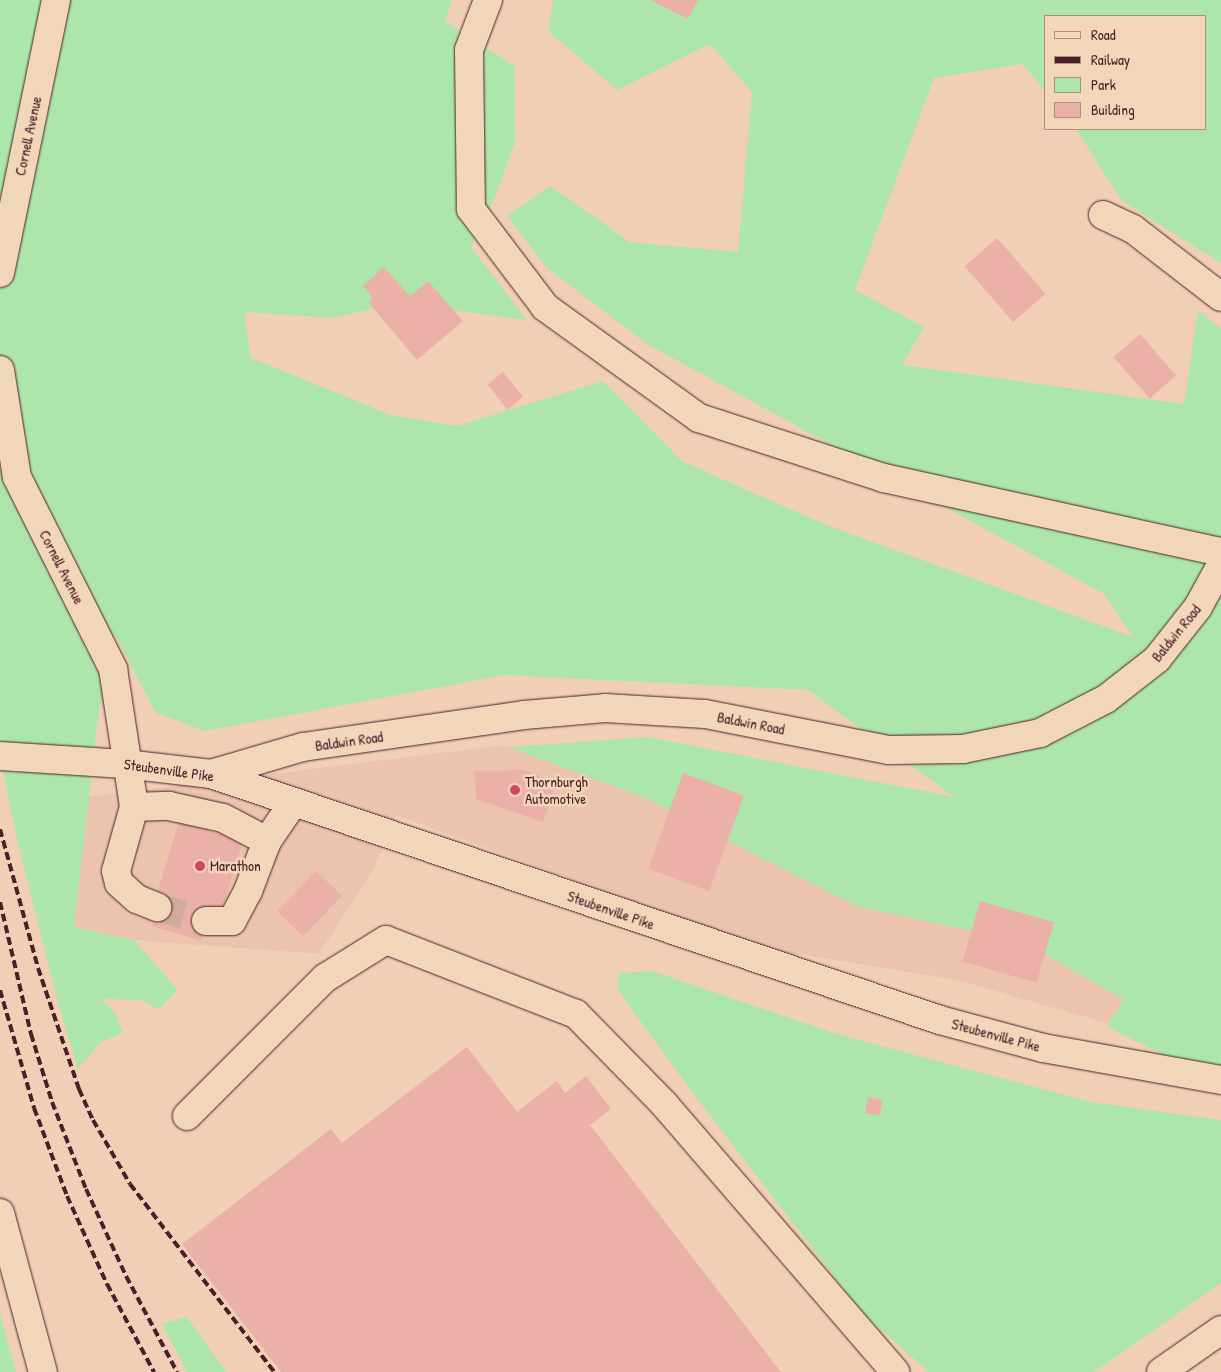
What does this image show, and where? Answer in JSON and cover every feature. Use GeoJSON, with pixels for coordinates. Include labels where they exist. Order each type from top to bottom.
{"type":"FeatureCollection","features":[{"type":"Feature","properties":{"kind":"street","name":"Cornell Avenue"},"geometry":{"type":"LineString","coordinates":[[0,273],[56,0]]}},
{"type":"Feature","properties":{"kind":"street"},"geometry":{"type":"LineString","coordinates":[[488,0],[469,50],[471,209],[545,307],[699,418],[884,478],[1221,552]]}},
{"type":"Feature","properties":{"kind":"street"},"geometry":{"type":"LineString","coordinates":[[1103,215],[1133,229],[1221,297]]}},
{"type":"Feature","properties":{"kind":"street","name":"Cornell Avenue"},"geometry":{"type":"LineString","coordinates":[[0,370],[16,477],[113,669],[125,764],[134,807]]}},
{"type":"Feature","properties":{"kind":"street","name":"Baldwin Road"},"geometry":{"type":"LineString","coordinates":[[211,774],[303,747],[524,715],[605,708],[705,714],[889,750],[963,750],[1040,733],[1106,699],[1157,659],[1198,607],[1221,565]]}},
{"type":"Feature","properties":{"kind":"street","name":"Steubenville Pike"},"geometry":{"type":"LineString","coordinates":[[0,756],[125,764],[211,774],[940,1020],[1043,1048],[1221,1080]]}},
{"type":"Feature","properties":{"kind":"street"},"geometry":{"type":"LineString","coordinates":[[206,921],[232,921],[248,891],[267,841],[293,803]]}},
{"type":"Feature","properties":{"kind":"street"},"geometry":{"type":"LineString","coordinates":[[157,907],[138,899],[119,883],[116,871],[134,807],[170,806],[224,818],[267,841]]}},
{"type":"Feature","properties":{"kind":"street"},"geometry":{"type":"LineString","coordinates":[[187,1116],[324,978],[386,940],[576,1014],[664,1104],[895,1372]]}},
{"type":"Feature","properties":{"kind":"street"},"geometry":{"type":"LineString","coordinates":[[0,1213],[42,1372]]}},
{"type":"Feature","properties":{"kind":"street"},"geometry":{"type":"LineString","coordinates":[[1161,1372],[1221,1330]]}},
{"type":"Feature","properties":{"kind":"shaded area"},"geometry":{"type":"Polygon","coordinates":[[[496,746],[653,757],[1166,936],[1142,1033],[953,979],[756,947],[396,815],[372,872],[319,954],[134,940],[74,927],[87,797],[496,746]]]}},
{"type":"Feature","properties":{"kind":"green space"},"geometry":{"type":"Polygon","coordinates":[[[0,0],[452,0],[445,22],[515,66],[515,142],[495,197],[471,247],[527,320],[396,303],[333,318],[244,312],[251,358],[391,415],[457,426],[603,381],[682,461],[824,524],[1133,637],[1104,594],[647,344],[547,268],[507,216],[550,186],[630,242],[738,252],[752,92],[710,44],[617,90],[548,31],[553,0],[1221,0],[1221,263],[1122,201],[1077,130],[1206,130],[1206,15],[1044,15],[1044,90],[1023,64],[934,78],[855,290],[924,327],[902,365],[1184,404],[1198,310],[1221,329],[1221,1068],[1182,1064],[1106,1026],[1124,1000],[1023,942],[856,906],[645,798],[509,747],[648,737],[954,797],[808,690],[505,675],[205,731],[156,713],[115,635],[99,709],[74,927],[134,940],[178,990],[158,1010],[143,1000],[101,999],[115,1012],[123,1033],[101,1042],[78,1069],[58,1003],[18,844],[0,757],[0,0]]]}},
{"type":"Feature","properties":{"kind":"green space"},"geometry":{"type":"Polygon","coordinates":[[[652,971],[837,1034],[1091,1102],[1221,1120],[1221,1283],[1094,1372],[929,1372],[863,1314],[689,1088],[618,990],[618,973],[652,971]]]}},
{"type":"Feature","properties":{"kind":"green space"},"geometry":{"type":"Polygon","coordinates":[[[0,1314],[16,1372],[0,1372],[0,1314]]]}},
{"type":"Feature","properties":{"kind":"green space"},"geometry":{"type":"Polygon","coordinates":[[[187,1317],[226,1372],[187,1372],[162,1324],[187,1317]]]}},
{"type":"Feature","properties":{"kind":"building"},"geometry":{"type":"Polygon","coordinates":[[[650,0],[698,0],[688,19],[650,0]]]}},
{"type":"Feature","properties":{"kind":"building"},"geometry":{"type":"Polygon","coordinates":[[[997,238],[1046,294],[1013,322],[965,266],[997,238]]]}},
{"type":"Feature","properties":{"kind":"building"},"geometry":{"type":"Polygon","coordinates":[[[384,267],[410,296],[428,281],[463,321],[417,360],[368,302],[373,298],[363,286],[384,267]]]}},
{"type":"Feature","properties":{"kind":"building"},"geometry":{"type":"Polygon","coordinates":[[[1140,334],[1176,376],[1150,398],[1114,357],[1140,334]]]}},
{"type":"Feature","properties":{"kind":"building"},"geometry":{"type":"Polygon","coordinates":[[[503,372],[523,397],[508,409],[487,385],[503,372]]]}},
{"type":"Feature","properties":{"kind":"building","name":"Thornburgh Automotive"},"geometry":{"type":"Polygon","coordinates":[[[524,770],[557,782],[543,822],[476,799],[475,771],[524,770]]]}},
{"type":"Feature","properties":{"kind":"building"},"geometry":{"type":"Polygon","coordinates":[[[683,773],[744,795],[709,891],[648,869],[683,773]]]}},
{"type":"Feature","properties":{"kind":"building","name":"Marathon"},"geometry":{"type":"Polygon","coordinates":[[[179,821],[243,841],[222,910],[210,907],[201,941],[152,926],[161,893],[178,897],[158,891],[179,821]]]}},
{"type":"Feature","properties":{"kind":"building"},"geometry":{"type":"Polygon","coordinates":[[[316,871],[342,896],[303,936],[277,911],[316,871]]]}},
{"type":"Feature","properties":{"kind":"building"},"geometry":{"type":"Polygon","coordinates":[[[980,901],[1054,922],[1037,983],[963,962],[980,901]]]}},
{"type":"Feature","properties":{"kind":"building"},"geometry":{"type":"Polygon","coordinates":[[[467,1047],[517,1112],[557,1081],[565,1093],[586,1076],[611,1109],[590,1125],[781,1372],[281,1372],[182,1244],[331,1129],[342,1143],[467,1047]]]}},
{"type":"Feature","properties":{"kind":"building"},"geometry":{"type":"Polygon","coordinates":[[[868,1097],[883,1100],[880,1116],[865,1113],[868,1097]]]}},
{"type":"Feature","properties":{"kind":"tunnel"},"geometry":{"type":"LineString","coordinates":[[157,907],[206,921]]}},
{"type":"Feature","properties":{"kind":"railway"},"geometry":{"type":"LineString","coordinates":[[0,829],[38,968],[79,1089],[93,1120],[130,1184],[274,1372]]}},
{"type":"Feature","properties":{"kind":"railway"},"geometry":{"type":"LineString","coordinates":[[0,902],[31,1034],[52,1102],[86,1189],[126,1276],[177,1372]]}},
{"type":"Feature","properties":{"kind":"railway"},"geometry":{"type":"LineString","coordinates":[[0,990],[34,1108],[67,1196],[107,1284],[154,1372]]}},
{"type":"Feature","properties":{"kind":"place","name":"Thornburgh Automotive"},"geometry":{"type":"Point","coordinates":[515,790]}},
{"type":"Feature","properties":{"kind":"place","name":"Marathon"},"geometry":{"type":"Point","coordinates":[200,866]}}]}
